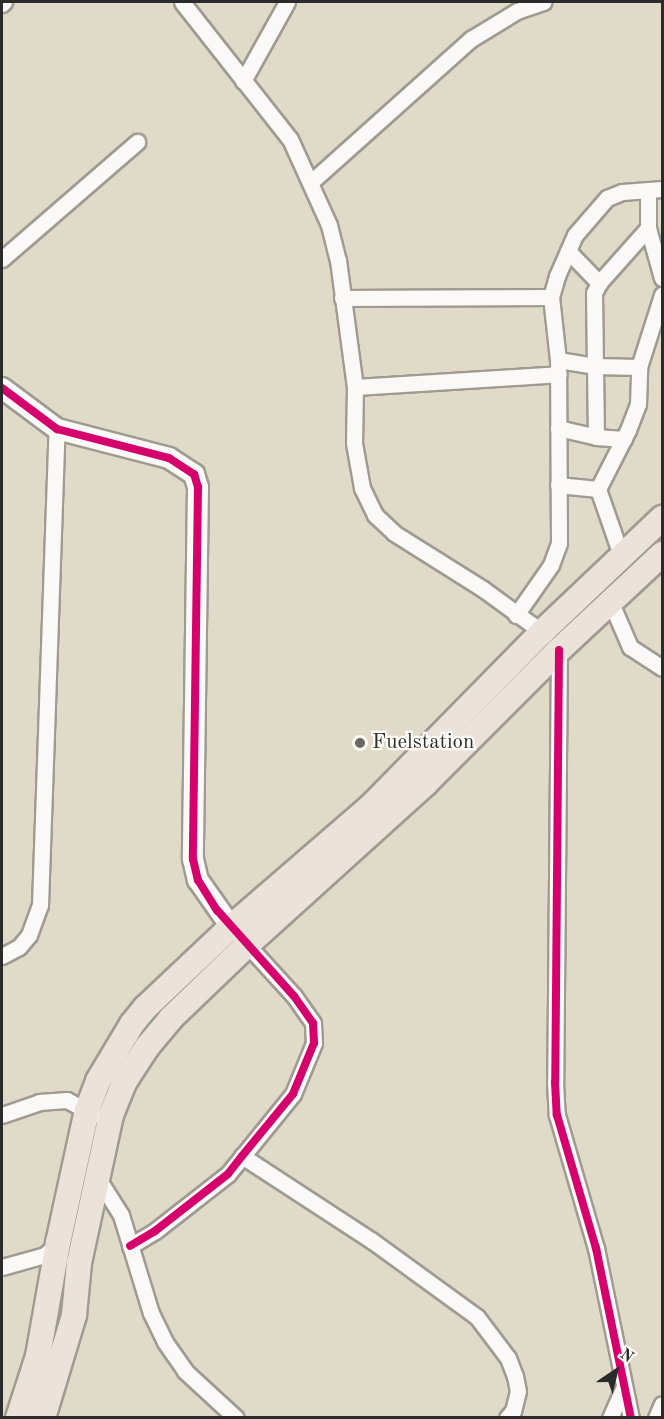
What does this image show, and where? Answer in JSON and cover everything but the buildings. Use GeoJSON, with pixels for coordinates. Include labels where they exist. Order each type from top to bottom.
{"type":"FeatureCollection","features":[{"type":"Feature","properties":{"kind":"main road"},"geometry":{"type":"LineString","coordinates":[[418,775],[542,632],[621,555],[663,518]]}},
{"type":"Feature","properties":{"kind":"main road"},"geometry":{"type":"LineString","coordinates":[[43,1418],[74,1315],[79,1263],[108,1125],[118,1095],[152,1039],[418,775],[663,554]]}},
{"type":"Feature","properties":{"kind":"main road"},"geometry":{"type":"LineString","coordinates":[[18,1418],[38,1356],[58,1243],[87,1110],[98,1081],[132,1024],[145,1008],[231,927],[377,814]]}},
{"type":"Feature","properties":{"kind":"street"},"geometry":{"type":"LineString","coordinates":[[182,2],[290,139],[329,225],[338,260],[355,387],[354,443],[362,488],[375,515],[394,533],[483,590],[542,632]]}},
{"type":"Feature","properties":{"kind":"street"},"geometry":{"type":"LineString","coordinates":[[243,81],[287,2]]}},
{"type":"Feature","properties":{"kind":"street"},"geometry":{"type":"LineString","coordinates":[[311,182],[471,39],[517,11],[543,2]]}},
{"type":"Feature","properties":{"kind":"street"},"geometry":{"type":"LineString","coordinates":[[2,259],[137,142]]}},
{"type":"Feature","properties":{"kind":"street"},"geometry":{"type":"LineString","coordinates":[[516,615],[551,565],[559,543],[558,367],[551,297],[575,235],[607,198],[622,192],[655,190],[648,228],[663,278]]}},
{"type":"Feature","properties":{"kind":"street"},"geometry":{"type":"LineString","coordinates":[[596,437],[593,304],[599,283],[648,228]]}},
{"type":"Feature","properties":{"kind":"street"},"geometry":{"type":"LineString","coordinates":[[568,251],[599,283]]}},
{"type":"Feature","properties":{"kind":"street"},"geometry":{"type":"LineString","coordinates":[[621,555],[598,489],[624,439],[638,404],[639,367],[660,316],[663,295]]}},
{"type":"Feature","properties":{"kind":"street"},"geometry":{"type":"LineString","coordinates":[[342,298],[551,297]]}},
{"type":"Feature","properties":{"kind":"street"},"geometry":{"type":"LineString","coordinates":[[355,387],[558,367],[639,367]]}},
{"type":"Feature","properties":{"kind":"street"},"geometry":{"type":"LineString","coordinates":[[2,388],[57,429],[169,458],[194,474],[198,487],[193,859],[198,880],[231,927],[294,996],[313,1023],[314,1043],[293,1094],[243,1156],[228,1174],[155,1231],[130,1246]]}},
{"type":"Feature","properties":{"kind":"street"},"geometry":{"type":"LineString","coordinates":[[558,428],[596,437],[624,439]]}},
{"type":"Feature","properties":{"kind":"street"},"geometry":{"type":"LineString","coordinates":[[2,956],[19,947],[29,935],[40,905],[57,429]]}},
{"type":"Feature","properties":{"kind":"street"},"geometry":{"type":"LineString","coordinates":[[558,485],[598,489]]}},
{"type":"Feature","properties":{"kind":"street"},"geometry":{"type":"LineString","coordinates":[[611,603],[630,647],[663,668]]}},
{"type":"Feature","properties":{"kind":"street"},"geometry":{"type":"LineString","coordinates":[[559,650],[555,1070],[557,1115],[596,1248],[630,1418]]}},
{"type":"Feature","properties":{"kind":"street"},"geometry":{"type":"LineString","coordinates":[[2,1115],[52,1100],[67,1100],[87,1110],[108,1125]]}},
{"type":"Feature","properties":{"kind":"street"},"geometry":{"type":"LineString","coordinates":[[243,1156],[371,1240],[477,1317],[508,1358],[515,1377],[518,1391],[513,1411],[507,1418]]}},
{"type":"Feature","properties":{"kind":"street"},"geometry":{"type":"LineString","coordinates":[[97,1177],[121,1215],[151,1313],[165,1342],[197,1383],[236,1418]]}},
{"type":"Feature","properties":{"kind":"street"},"geometry":{"type":"LineString","coordinates":[[2,1267],[45,1255],[58,1243]]}},
{"type":"Feature","properties":{"kind":"street"},"geometry":{"type":"LineString","coordinates":[[610,1418],[623,1389]]}},
{"type":"Feature","properties":{"kind":"cycle path"},"geometry":{"type":"LineString","coordinates":[[2,388],[57,429],[169,458],[194,474],[198,487],[193,859],[198,880],[217,910],[294,996],[313,1023],[314,1043],[293,1094],[228,1174],[155,1231],[130,1246]]}},
{"type":"Feature","properties":{"kind":"cycle path"},"geometry":{"type":"LineString","coordinates":[[559,650],[555,1082],[557,1115],[596,1248],[631,1418]]}},
{"type":"Feature","properties":{"kind":"place","name":"Fuelstation"},"geometry":{"type":"Point","coordinates":[360,743]}}]}
